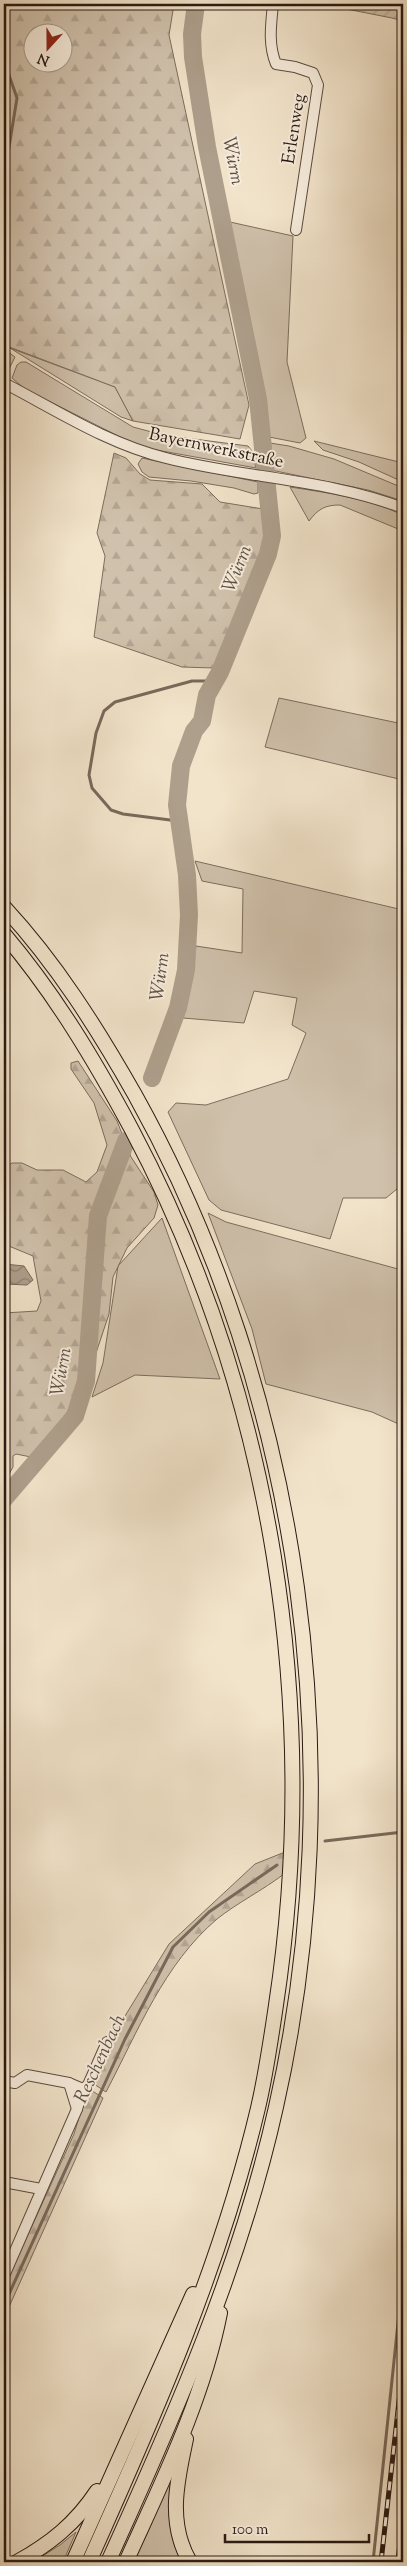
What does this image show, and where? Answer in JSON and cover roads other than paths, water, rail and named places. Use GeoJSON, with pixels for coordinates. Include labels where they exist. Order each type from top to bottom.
{"type":"FeatureCollection","features":[{"type":"Feature","properties":{"kind":"highway"},"geometry":{"type":"LineString","coordinates":[[4,907],[22,926],[68,987],[111,1052],[166,1151],[207,1250],[243,1348],[274,1461],[297,1585],[310,1711],[311,1821],[304,1941],[286,2063],[276,2109],[249,2211],[226,2280],[108,2562]]}},
{"type":"Feature","properties":{"kind":"highway"},"geometry":{"type":"LineString","coordinates":[[4,934],[53,998],[94,1061],[142,1150],[180,1232],[200,1283],[233,1381],[258,1475],[279,1587],[292,1710],[293,1820],[286,1940],[259,2106],[209,2274],[187,2333],[89,2562]]}},
{"type":"Feature","properties":{"kind":"highway"},"geometry":{"type":"LineString","coordinates":[[73,2562],[194,2291],[209,2274]]}},
{"type":"Feature","properties":{"kind":"highway"},"geometry":{"type":"LineString","coordinates":[[126,2562],[192,2411],[214,2342],[226,2280]]}},
{"type":"Feature","properties":{"kind":"highway"},"geometry":{"type":"LineString","coordinates":[[190,2562],[181,2541],[175,2502],[192,2411]]}},
{"type":"Feature","properties":{"kind":"highway"},"geometry":{"type":"LineString","coordinates":[[17,2562],[58,2537],[75,2521],[115,2466]]}},
{"type":"Feature","properties":{"kind":"street","name":"Erlenweg"},"geometry":{"type":"LineString","coordinates":[[273,4],[270,34],[271,52],[276,64],[295,67],[313,73],[318,85],[296,230]]}},
{"type":"Feature","properties":{"kind":"street","name":"Bayernwerkstraße"},"geometry":{"type":"LineString","coordinates":[[4,383],[137,449],[184,462],[352,491],[403,508]]}},
{"type":"Feature","properties":{"kind":"street"},"geometry":{"type":"LineString","coordinates":[[4,2276],[77,2109],[83,2089],[88,2085],[107,2042]]}},
{"type":"Feature","properties":{"kind":"street"},"geometry":{"type":"LineString","coordinates":[[4,2081],[15,2083],[27,2075],[69,2082],[83,2089]]}},
{"type":"Feature","properties":{"kind":"street"},"geometry":{"type":"LineString","coordinates":[[69,2082],[77,2109]]}},
{"type":"Feature","properties":{"kind":"street"},"geometry":{"type":"LineString","coordinates":[[4,2182],[41,2190]]}},
{"type":"Feature","properties":{"kind":"water"},"geometry":{"type":"Polygon","coordinates":[[[4,1264],[24,1266],[33,1280],[27,1285],[4,1284],[4,1264]]]}},
{"type":"Feature","properties":{"kind":"waterway","name":"Würm"},"geometry":{"type":"LineString","coordinates":[[152,1078],[178,1008],[186,970],[189,915],[187,875],[177,805],[181,766],[194,731],[202,721],[207,695],[220,672],[268,554],[272,536],[258,399],[207,147],[193,57],[192,34],[196,4]]}},
{"type":"Feature","properties":{"kind":"waterway"},"geometry":{"type":"LineString","coordinates":[[4,61],[17,98],[4,178]]}},
{"type":"Feature","properties":{"kind":"waterway"},"geometry":{"type":"LineString","coordinates":[[178,821],[123,814],[111,810],[92,788],[89,775],[96,733],[104,711],[115,702],[192,681],[215,681]]}},
{"type":"Feature","properties":{"kind":"waterway","name":"Würm"},"geometry":{"type":"LineString","coordinates":[[4,1499],[75,1416],[86,1381],[98,1216],[126,1141]]}},
{"type":"Feature","properties":{"kind":"waterway","name":"Reschenbach"},"geometry":{"type":"LineString","coordinates":[[325,1841],[403,1832]]}},
{"type":"Feature","properties":{"kind":"waterway","name":"Reschenbach"},"geometry":{"type":"LineString","coordinates":[[4,2305],[125,2039],[173,1947],[209,1912],[277,1865]]}},
{"type":"Feature","properties":{"kind":"waterway"},"geometry":{"type":"LineString","coordinates":[[373,2562],[403,2275]]}},
{"type":"Feature","properties":{"kind":"railway"},"geometry":{"type":"LineString","coordinates":[[381,2562],[403,2366]]}},
{"type":"Feature","properties":{"kind":"railway"},"geometry":{"type":"LineString","coordinates":[[398,2562],[403,2515]]}}]}
